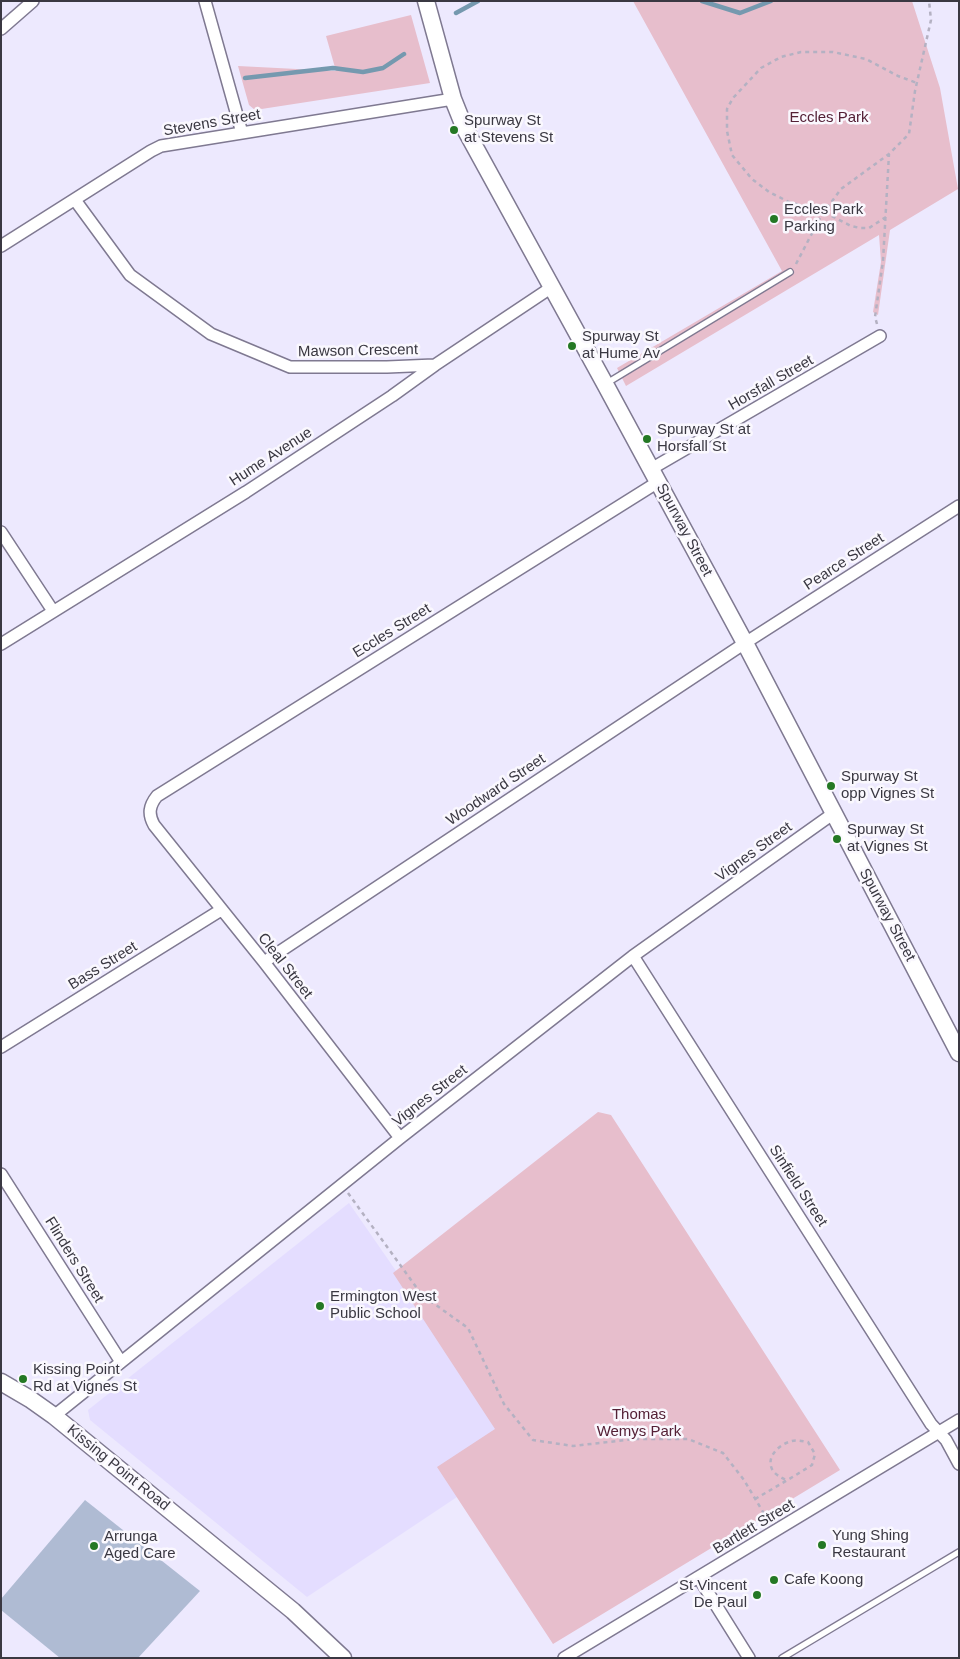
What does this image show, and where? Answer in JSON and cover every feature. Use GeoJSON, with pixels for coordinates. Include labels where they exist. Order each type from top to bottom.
{"type":"FeatureCollection","features":[{"type":"Feature","properties":{"kind":"street"},"geometry":{"type":"LineString","coordinates":[[1,29],[34,1]]}},
{"type":"Feature","properties":{"kind":"street"},"geometry":{"type":"LineString","coordinates":[[205,1],[242,133]]}},
{"type":"Feature","properties":{"kind":"street","name":"Spurway Street"},"geometry":{"type":"LineString","coordinates":[[426,1],[453,99],[465,129],[606,384],[745,643],[959,1053]]}},
{"type":"Feature","properties":{"kind":"street","name":"Stevens Street"},"geometry":{"type":"LineString","coordinates":[[1,246],[151,151],[162,146],[453,99]]}},
{"type":"Feature","properties":{"kind":"street","name":"Mawson Crescent"},"geometry":{"type":"LineString","coordinates":[[75,200],[130,275],[211,334],[290,367],[435,365]]}},
{"type":"Feature","properties":{"kind":"street","name":"Hume Avenue"},"geometry":{"type":"LineString","coordinates":[[1,644],[246,492],[392,396],[552,287]]}},
{"type":"Feature","properties":{"kind":"street","name":"Horsfall Street"},"geometry":{"type":"LineString","coordinates":[[654,476],[880,336]]}},
{"type":"Feature","properties":{"kind":"street","name":"Eccles Street"},"geometry":{"type":"LineString","coordinates":[[149,812],[157,796],[654,476]]}},
{"type":"Feature","properties":{"kind":"street","name":"Pearce Street"},"geometry":{"type":"LineString","coordinates":[[745,643],[959,506]]}},
{"type":"Feature","properties":{"kind":"street"},"geometry":{"type":"LineString","coordinates":[[1,532],[53,611]]}},
{"type":"Feature","properties":{"kind":"street","name":"Woodward Street"},"geometry":{"type":"LineString","coordinates":[[264,962],[745,643]]}},
{"type":"Feature","properties":{"kind":"street","name":"Cleal Street"},"geometry":{"type":"LineString","coordinates":[[149,812],[154,825],[264,962],[400,1138]]}},
{"type":"Feature","properties":{"kind":"street","name":"Vignes Street"},"geometry":{"type":"LineString","coordinates":[[54,1416],[341,1184],[633,956],[834,813]]}},
{"type":"Feature","properties":{"kind":"street","name":"Bass Street"},"geometry":{"type":"LineString","coordinates":[[1,1047],[221,910]]}},
{"type":"Feature","properties":{"kind":"street","name":"Sinfield Street"},"geometry":{"type":"LineString","coordinates":[[633,956],[931,1424],[946,1440],[959,1464]]}},
{"type":"Feature","properties":{"kind":"street","name":"Flinders Street"},"geometry":{"type":"LineString","coordinates":[[1,1174],[121,1362]]}},
{"type":"Feature","properties":{"kind":"street","name":"Kissing Point Road"},"geometry":{"type":"LineString","coordinates":[[1,1382],[54,1416],[293,1611],[343,1658]]}},
{"type":"Feature","properties":{"kind":"street","name":"Bartlett Street"},"geometry":{"type":"LineString","coordinates":[[564,1658],[959,1420]]}},
{"type":"Feature","properties":{"kind":"street"},"geometry":{"type":"LineString","coordinates":[[699,1578],[749,1658]]}},
{"type":"Feature","properties":{"kind":"lane"},"geometry":{"type":"LineString","coordinates":[[606,384],[790,272]]}},
{"type":"Feature","properties":{"kind":"lane"},"geometry":{"type":"LineString","coordinates":[[782,1658],[959,1552]]}},
{"type":"Feature","properties":{"kind":"path"},"geometry":{"type":"LineString","coordinates":[[790,272],[802,254],[824,212],[841,189],[890,154],[909,134],[917,83],[931,20],[929,1]]}},
{"type":"Feature","properties":{"kind":"path"},"geometry":{"type":"LineString","coordinates":[[886,217],[869,228],[860,228],[851,226],[824,212],[789,202],[769,192],[752,179],[732,155],[727,132],[727,109],[733,98],[761,68],[781,57],[801,52],[833,52],[866,59],[898,76],[917,83]]}},
{"type":"Feature","properties":{"kind":"path"},"geometry":{"type":"LineString","coordinates":[[880,336],[875,317],[883,261],[890,154]]}},
{"type":"Feature","properties":{"kind":"path"},"geometry":{"type":"LineString","coordinates":[[341,1184],[422,1294],[468,1328],[504,1404],[533,1440],[573,1446],[636,1439],[688,1439],[723,1453],[744,1480],[766,1517]]}},
{"type":"Feature","properties":{"kind":"path"},"geometry":{"type":"LineString","coordinates":[[756,1499],[787,1481],[812,1466],[815,1454],[808,1442],[797,1440],[788,1442],[777,1448],[772,1456],[770,1464],[772,1470],[787,1481]]}},
{"type":"Feature","properties":{"kind":"shaded area","name":"Ermington West Public School"},"geometry":{"type":"Polygon","coordinates":[[[349,1203],[504,1427],[457,1497],[307,1597],[90,1420],[88,1410],[349,1203]]]}},
{"type":"Feature","properties":{"kind":"green space","name":"Eccles Park"},"geometry":{"type":"Polygon","coordinates":[[[633,1],[912,1],[940,88],[958,189],[890,230],[878,315],[873,312],[881,262],[879,235],[626,386],[617,368],[782,271],[633,1]]]}},
{"type":"Feature","properties":{"kind":"green space"},"geometry":{"type":"Polygon","coordinates":[[[411,15],[430,83],[255,110],[249,105],[238,66],[336,71],[326,36],[411,15]]]}},
{"type":"Feature","properties":{"kind":"green space","name":"Thomas Wemys Park"},"geometry":{"type":"Polygon","coordinates":[[[598,1112],[611,1115],[840,1470],[553,1644],[437,1467],[495,1429],[393,1273],[598,1112]]]}},
{"type":"Feature","properties":{"kind":"building","name":"Arrunga Aged Care"},"geometry":{"type":"Polygon","coordinates":[[[85,1500],[200,1591],[138,1658],[60,1658],[1,1610],[1,1599],[85,1500]]]}},
{"type":"Feature","properties":{"kind":"waterway"},"geometry":{"type":"LineString","coordinates":[[456,13],[478,1]]}},
{"type":"Feature","properties":{"kind":"waterway"},"geometry":{"type":"LineString","coordinates":[[702,1],[740,13],[771,1]]}},
{"type":"Feature","properties":{"kind":"waterway"},"geometry":{"type":"LineString","coordinates":[[245,78],[333,68],[363,72],[383,68],[404,54]]}},
{"type":"Feature","properties":{"kind":"place","name":"Spurway St at Stevens St"},"geometry":{"type":"Point","coordinates":[454,130]}},
{"type":"Feature","properties":{"kind":"place","name":"Eccles Park Parking"},"geometry":{"type":"Point","coordinates":[774,219]}},
{"type":"Feature","properties":{"kind":"place","name":"Spurway St at Hume Av"},"geometry":{"type":"Point","coordinates":[572,346]}},
{"type":"Feature","properties":{"kind":"place","name":"Spurway St at Horsfall St"},"geometry":{"type":"Point","coordinates":[647,439]}},
{"type":"Feature","properties":{"kind":"place","name":"Spurway St opp Vignes St"},"geometry":{"type":"Point","coordinates":[831,786]}},
{"type":"Feature","properties":{"kind":"place","name":"Spurway St at Vignes St"},"geometry":{"type":"Point","coordinates":[837,839]}},
{"type":"Feature","properties":{"kind":"place","name":"Ermington West Public School"},"geometry":{"type":"Point","coordinates":[320,1306]}},
{"type":"Feature","properties":{"kind":"place","name":"Kissing Point Rd at Vignes St"},"geometry":{"type":"Point","coordinates":[23,1379]}},
{"type":"Feature","properties":{"kind":"place","name":"Yung Shing Restaurant"},"geometry":{"type":"Point","coordinates":[822,1545]}},
{"type":"Feature","properties":{"kind":"place","name":"Arrunga Aged Care"},"geometry":{"type":"Point","coordinates":[94,1546]}},
{"type":"Feature","properties":{"kind":"place","name":"Cafe Koong"},"geometry":{"type":"Point","coordinates":[774,1580]}},
{"type":"Feature","properties":{"kind":"place","name":"St Vincent De Paul"},"geometry":{"type":"Point","coordinates":[757,1595]}}]}
